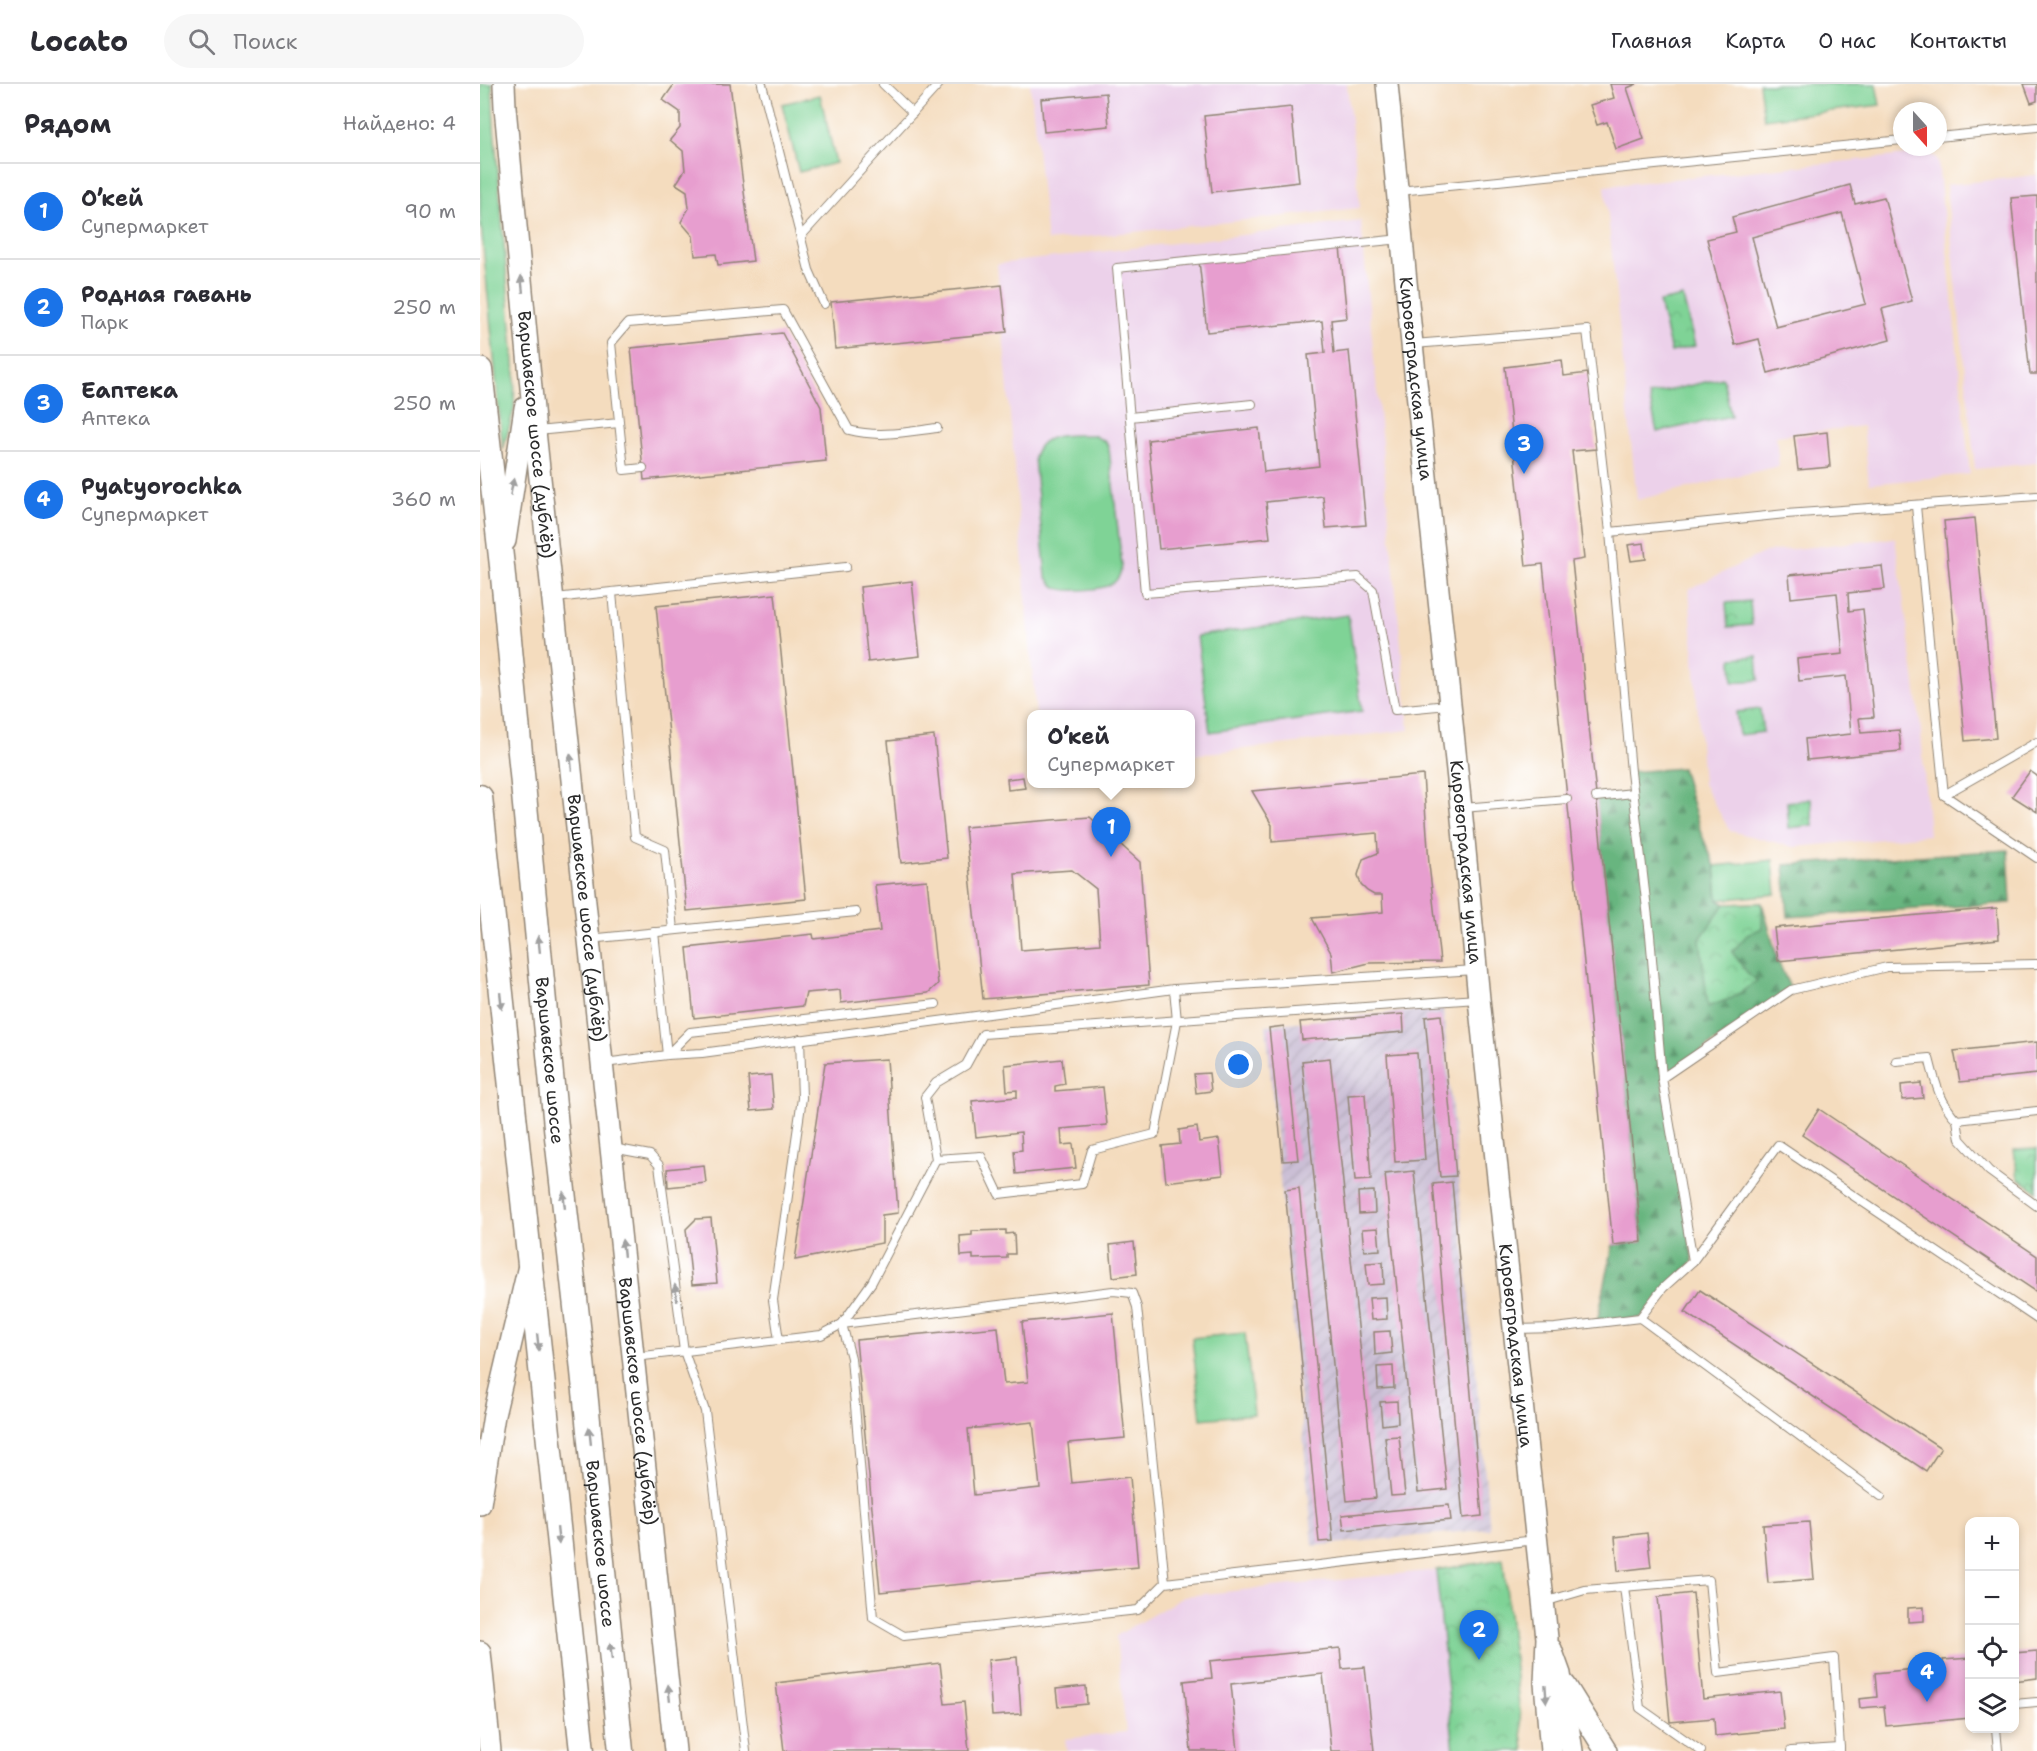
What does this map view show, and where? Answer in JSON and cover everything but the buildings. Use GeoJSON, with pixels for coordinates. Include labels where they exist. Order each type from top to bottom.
{"type":"FeatureCollection","features":[{"type":"Feature","properties":{"kind":"main road","name":"Варшавское шоссе (дублёр)"},"geometry":{"type":"LineString","coordinates":[[504,84],[535,431],[675,1751]]}},
{"type":"Feature","properties":{"kind":"main road","name":"Кировоградская улица"},"geometry":{"type":"LineString","coordinates":[[1387,84],[1476,970],[1547,1638],[1545,1683],[1551,1751]]}},
{"type":"Feature","properties":{"kind":"main road"},"geometry":{"type":"LineString","coordinates":[[502,566],[530,363]]}},
{"type":"Feature","properties":{"kind":"main road","name":"Варшавское шоссе"},"geometry":{"type":"LineString","coordinates":[[480,370],[502,566],[557,1137],[581,1349],[621,1751]]}},
{"type":"Feature","properties":{"kind":"main road"},"geometry":{"type":"LineString","coordinates":[[480,797],[582,1751]]}},
{"type":"Feature","properties":{"kind":"main road"},"geometry":{"type":"LineString","coordinates":[[480,1504],[494,1414],[529,1263]]}},
{"type":"Feature","properties":{"kind":"main road","name":"Кировоградская улица"},"geometry":{"type":"LineString","coordinates":[[1547,1638],[1560,1674],[1572,1751]]}},
{"type":"Feature","properties":{"kind":"main road"},"geometry":{"type":"LineString","coordinates":[[480,1652],[490,1751]]}},
{"type":"Feature","properties":{"kind":"main road"},"geometry":{"type":"LineString","coordinates":[[1560,1674],[1569,1693],[1606,1751]]}},
{"type":"Feature","properties":{"kind":"lane"},"geometry":{"type":"LineString","coordinates":[[762,84],[809,270],[824,304]]}},
{"type":"Feature","properties":{"kind":"lane"},"geometry":{"type":"LineString","coordinates":[[883,84],[914,113]]}},
{"type":"Feature","properties":{"kind":"lane"},"geometry":{"type":"LineString","coordinates":[[801,236],[939,84]]}},
{"type":"Feature","properties":{"kind":"lane"},"geometry":{"type":"LineString","coordinates":[[1947,135],[2037,127]]}},
{"type":"Feature","properties":{"kind":"lane"},"geometry":{"type":"LineString","coordinates":[[1397,191],[1893,141]]}},
{"type":"Feature","properties":{"kind":"lane"},"geometry":{"type":"LineString","coordinates":[[1402,238],[1117,268],[1145,593],[1358,577],[1373,590],[1395,710],[1449,704]]}},
{"type":"Feature","properties":{"kind":"lane"},"geometry":{"type":"LineString","coordinates":[[643,468],[624,470],[619,423],[611,343],[628,323],[783,310],[849,430],[865,434],[888,435],[937,428]]}},
{"type":"Feature","properties":{"kind":"lane"},"geometry":{"type":"LineString","coordinates":[[1412,344],[1587,330],[1610,532],[1633,793],[1650,935],[1662,1078],[1693,1261]]}},
{"type":"Feature","properties":{"kind":"lane"},"geometry":{"type":"LineString","coordinates":[[1130,417],[1252,404]]}},
{"type":"Feature","properties":{"kind":"lane"},"geometry":{"type":"LineString","coordinates":[[535,431],[619,423]]}},
{"type":"Feature","properties":{"kind":"lane"},"geometry":{"type":"LineString","coordinates":[[1610,532],[1786,514],[2037,496]]}},
{"type":"Feature","properties":{"kind":"lane"},"geometry":{"type":"LineString","coordinates":[[1916,506],[1944,795]]}},
{"type":"Feature","properties":{"kind":"lane"},"geometry":{"type":"LineString","coordinates":[[554,598],[846,567]]}},
{"type":"Feature","properties":{"kind":"lane"},"geometry":{"type":"LineString","coordinates":[[612,593],[635,837],[665,850],[673,930]]}},
{"type":"Feature","properties":{"kind":"lane"},"geometry":{"type":"LineString","coordinates":[[1944,795],[2037,742]]}},
{"type":"Feature","properties":{"kind":"lane"},"geometry":{"type":"LineString","coordinates":[[1596,797],[1633,793]]}},
{"type":"Feature","properties":{"kind":"lane"},"geometry":{"type":"LineString","coordinates":[[1944,795],[2037,858]]}},
{"type":"Feature","properties":{"kind":"lane"},"geometry":{"type":"LineString","coordinates":[[1461,808],[1567,800]]}},
{"type":"Feature","properties":{"kind":"lane"},"geometry":{"type":"LineString","coordinates":[[589,939],[856,912]]}},
{"type":"Feature","properties":{"kind":"lane"},"geometry":{"type":"LineString","coordinates":[[654,932],[667,1055]]}},
{"type":"Feature","properties":{"kind":"lane"},"geometry":{"type":"LineString","coordinates":[[1662,1078],[1791,990],[1887,967],[2037,964]]}},
{"type":"Feature","properties":{"kind":"lane"},"geometry":{"type":"LineString","coordinates":[[602,1064],[667,1055],[702,1053],[1174,989],[1476,970]]}},
{"type":"Feature","properties":{"kind":"lane"},"geometry":{"type":"LineString","coordinates":[[936,1159],[981,1156],[999,1194],[1082,1184],[1092,1150],[1155,1134],[1177,1021],[1174,989]]}},
{"type":"Feature","properties":{"kind":"lane"},"geometry":{"type":"LineString","coordinates":[[1479,999],[983,1034],[966,1065],[936,1083],[925,1097],[936,1159],[872,1282],[842,1324],[850,1358],[873,1618],[904,1636],[1138,1610],[1165,1583],[1537,1540]]}},
{"type":"Feature","properties":{"kind":"lane"},"geometry":{"type":"LineString","coordinates":[[667,1055],[690,1032],[936,1004]]}},
{"type":"Feature","properties":{"kind":"lane"},"geometry":{"type":"LineString","coordinates":[[779,1340],[773,1300],[802,1098],[800,1039]]}},
{"type":"Feature","properties":{"kind":"lane"},"geometry":{"type":"LineString","coordinates":[[1896,1061],[1929,1058],[1937,1092],[1949,1112],[1957,1120],[1960,1139],[1989,1171],[2037,1206]]}},
{"type":"Feature","properties":{"kind":"lane"},"geometry":{"type":"LineString","coordinates":[[1957,1120],[2037,1111]]}},
{"type":"Feature","properties":{"kind":"lane"},"geometry":{"type":"LineString","coordinates":[[612,1141],[618,1149],[650,1155],[659,1165],[684,1351],[705,1411],[746,1751]]}},
{"type":"Feature","properties":{"kind":"lane"},"geometry":{"type":"LineString","coordinates":[[1640,1318],[1664,1288],[1693,1261],[1778,1145],[2037,1319]]}},
{"type":"Feature","properties":{"kind":"lane"},"geometry":{"type":"LineString","coordinates":[[635,1357],[820,1335],[842,1324],[1113,1291],[1132,1293],[1137,1307],[1165,1583]]}},
{"type":"Feature","properties":{"kind":"lane"},"geometry":{"type":"LineString","coordinates":[[1514,1329],[1555,1328],[1640,1318],[1881,1496]]}},
{"type":"Feature","properties":{"kind":"lane"},"geometry":{"type":"LineString","coordinates":[[1543,1602],[1585,1590],[1709,1580],[1718,1673],[1834,1658],[1840,1749],[1791,1751]]}},
{"type":"Feature","properties":{"kind":"lane"},"geometry":{"type":"LineString","coordinates":[[1624,1587],[1640,1708],[1701,1751]]}},
{"type":"Feature","properties":{"kind":"lane"},"geometry":{"type":"LineString","coordinates":[[2019,1703],[2037,1701]]}},
{"type":"Feature","properties":{"kind":"lane"},"geometry":{"type":"LineString","coordinates":[[1996,1733],[1998,1751]]}},
{"type":"Feature","properties":{"kind":"shaded area"},"geometry":{"type":"Polygon","coordinates":[[[1030,84],[1347,84],[1360,208],[1047,241],[1030,84]]]}},
{"type":"Feature","properties":{"kind":"shaded area"},"geometry":{"type":"Polygon","coordinates":[[[1897,156],[1935,157],[1938,162],[1970,474],[1869,484],[1863,426],[1776,436],[1779,466],[1637,500],[1605,186],[1897,156]]]}},
{"type":"Feature","properties":{"kind":"shaded area"},"geometry":{"type":"Polygon","coordinates":[[[2037,175],[2037,463],[1975,469],[1946,185],[2037,175]]]}},
{"type":"Feature","properties":{"kind":"shaded area"},"geometry":{"type":"Polygon","coordinates":[[[1361,221],[1409,730],[1195,755],[1195,710],[1036,710],[997,264],[1361,221]]]}},
{"type":"Feature","properties":{"kind":"shaded area"},"geometry":{"type":"Polygon","coordinates":[[[1895,538],[1920,720],[1929,835],[1794,847],[1730,831],[1703,784],[1689,589],[1765,552],[1895,538]]]}},
{"type":"Feature","properties":{"kind":"shaded area"},"geometry":{"type":"Polygon","coordinates":[[[1443,1008],[1490,1529],[1313,1546],[1266,1025],[1443,1008]]]}},
{"type":"Feature","properties":{"kind":"shaded area"},"geometry":{"type":"Polygon","coordinates":[[[1436,1570],[1454,1751],[1067,1751],[1065,1739],[1126,1732],[1116,1636],[1185,1596],[1436,1570]]]}},
{"type":"Feature","properties":{"kind":"green space"},"geometry":{"type":"Polygon","coordinates":[[[480,84],[492,84],[515,374],[514,409],[503,450],[480,215],[480,84]]]}},
{"type":"Feature","properties":{"kind":"green space"},"geometry":{"type":"Polygon","coordinates":[[[1759,84],[1876,84],[1880,105],[1764,119],[1759,84]]]}},
{"type":"Feature","properties":{"kind":"green space"},"geometry":{"type":"Polygon","coordinates":[[[820,95],[836,163],[799,172],[782,104],[820,95]]]}},
{"type":"Feature","properties":{"kind":"green space"},"geometry":{"type":"Polygon","coordinates":[[[1683,297],[1695,346],[1671,352],[1659,302],[1683,297]]]}},
{"type":"Feature","properties":{"kind":"green space"},"geometry":{"type":"Polygon","coordinates":[[[1723,378],[1731,416],[1657,432],[1649,395],[1723,378]]]}},
{"type":"Feature","properties":{"kind":"green space"},"geometry":{"type":"Polygon","coordinates":[[[1066,435],[1093,435],[1106,442],[1109,449],[1122,569],[1117,580],[1102,587],[1084,590],[1061,589],[1053,585],[1046,576],[1034,458],[1037,449],[1049,439],[1066,435]]]}},
{"type":"Feature","properties":{"kind":"green space"},"geometry":{"type":"Polygon","coordinates":[[[1750,601],[1752,625],[1728,627],[1726,603],[1750,601]]]}},
{"type":"Feature","properties":{"kind":"green space"},"geometry":{"type":"Polygon","coordinates":[[[1348,615],[1362,711],[1210,732],[1197,636],[1348,615]]]}},
{"type":"Feature","properties":{"kind":"green space"},"geometry":{"type":"Polygon","coordinates":[[[1757,656],[1759,680],[1733,682],[1732,658],[1757,656]]]}},
{"type":"Feature","properties":{"kind":"green space"},"geometry":{"type":"Polygon","coordinates":[[[1760,709],[1763,732],[1739,735],[1736,712],[1760,709]]]}},
{"type":"Feature","properties":{"kind":"green space"},"geometry":{"type":"Polygon","coordinates":[[[1682,768],[1701,833],[1715,866],[1718,900],[1725,904],[1762,903],[1778,961],[1791,990],[1662,1078],[1693,1261],[1640,1318],[1597,1323],[1613,1245],[1642,1242],[1596,797],[1633,793],[1631,772],[1682,768]]]}},
{"type":"Feature","properties":{"kind":"green space"},"geometry":{"type":"Polygon","coordinates":[[[1811,799],[1813,825],[1789,828],[1787,802],[1811,799]]]}},
{"type":"Feature","properties":{"kind":"green space"},"geometry":{"type":"Polygon","coordinates":[[[2008,850],[2011,903],[1788,917],[1784,865],[2008,850]]]}},
{"type":"Feature","properties":{"kind":"green space"},"geometry":{"type":"Polygon","coordinates":[[[1773,860],[1776,894],[1718,900],[1715,866],[1773,860]]]}},
{"type":"Feature","properties":{"kind":"green space"},"geometry":{"type":"Polygon","coordinates":[[[1762,903],[1762,928],[1747,935],[1732,952],[1749,975],[1757,981],[1732,998],[1708,1007],[1700,939],[1725,904],[1762,903]]]}},
{"type":"Feature","properties":{"kind":"green space"},"geometry":{"type":"Polygon","coordinates":[[[2037,1149],[2037,1191],[2018,1178],[2014,1150],[2037,1149]]]}},
{"type":"Feature","properties":{"kind":"green space"},"geometry":{"type":"Polygon","coordinates":[[[1245,1333],[1254,1414],[1201,1419],[1192,1338],[1245,1333]]]}},
{"type":"Feature","properties":{"kind":"green space"},"geometry":{"type":"Polygon","coordinates":[[[1503,1559],[1524,1751],[1454,1751],[1436,1570],[1503,1559]]]}},
{"type":"Feature","properties":{"kind":"place","name":"Еаптека"},"geometry":{"type":"Point","coordinates":[1524,474]}},
{"type":"Feature","properties":{"kind":"place","name":"О’кей"},"geometry":{"type":"Point","coordinates":[1111,857]}},
{"type":"Feature","properties":{"kind":"place","name":"Родная гавань"},"geometry":{"type":"Point","coordinates":[1479,1660]}},
{"type":"Feature","properties":{"kind":"place","name":"Pyatyorochka"},"geometry":{"type":"Point","coordinates":[1927,1702]}}]}
